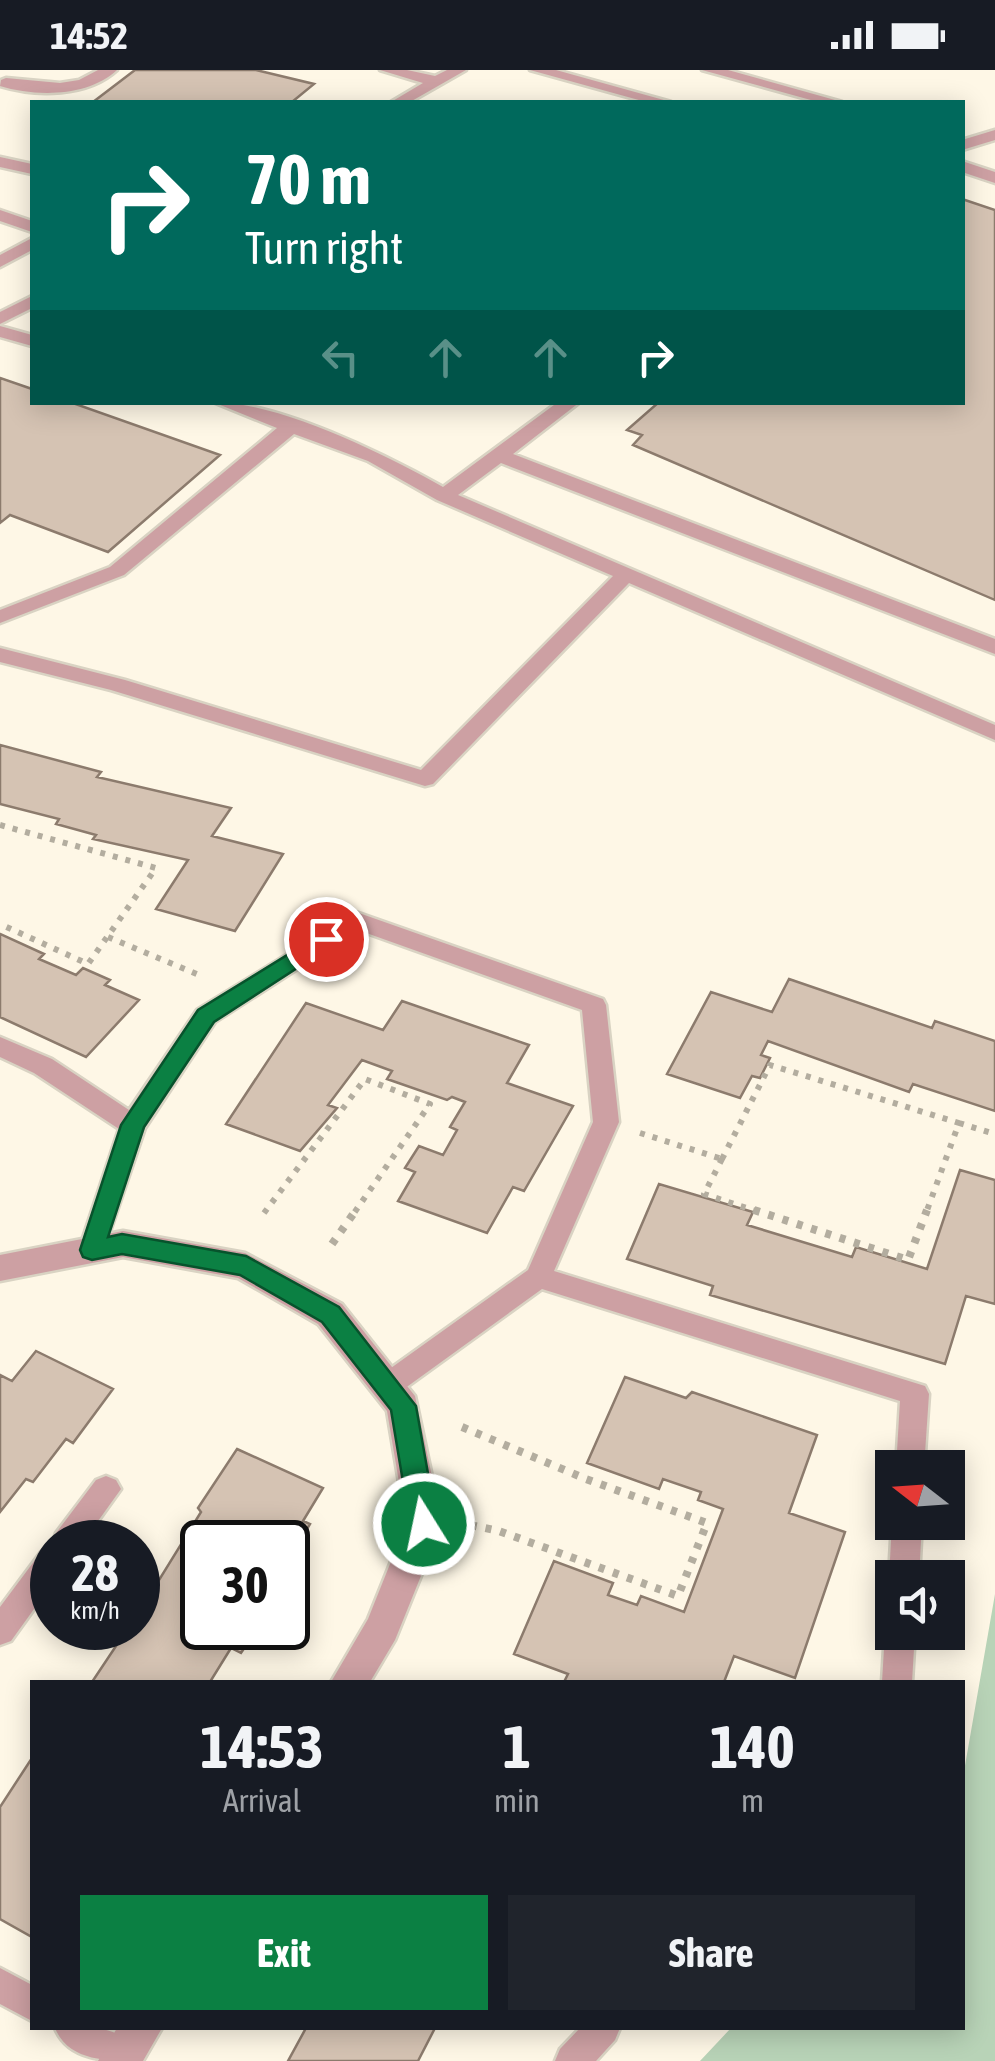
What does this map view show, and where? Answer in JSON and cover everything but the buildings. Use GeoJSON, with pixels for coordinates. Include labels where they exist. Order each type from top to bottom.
{"type":"FeatureCollection","features":[{"type":"Feature","properties":{"kind":"street"},"geometry":{"type":"LineString","coordinates":[[0,1268],[122,1244],[246,1266],[330,1314],[403,1406],[424,1524],[382,1628],[351,1680]]}},
{"type":"Feature","properties":{"kind":"lane"},"geometry":{"type":"LineString","coordinates":[[3,84],[33,70]]}},
{"type":"Feature","properties":{"kind":"lane"},"geometry":{"type":"LineString","coordinates":[[3,84],[65,88],[96,80],[109,70]]}},
{"type":"Feature","properties":{"kind":"lane"},"geometry":{"type":"LineString","coordinates":[[388,70],[434,80]]}},
{"type":"Feature","properties":{"kind":"lane"},"geometry":{"type":"LineString","coordinates":[[402,100],[458,70]]}},
{"type":"Feature","properties":{"kind":"lane"},"geometry":{"type":"LineString","coordinates":[[538,70],[655,100]]}},
{"type":"Feature","properties":{"kind":"lane"},"geometry":{"type":"LineString","coordinates":[[710,70],[826,100]]}},
{"type":"Feature","properties":{"kind":"lane"},"geometry":{"type":"LineString","coordinates":[[967,140],[995,135]]}},
{"type":"Feature","properties":{"kind":"lane"},"geometry":{"type":"LineString","coordinates":[[0,162],[30,169]]}},
{"type":"Feature","properties":{"kind":"lane"},"geometry":{"type":"LineString","coordinates":[[965,167],[995,178]]}},
{"type":"Feature","properties":{"kind":"lane"},"geometry":{"type":"LineString","coordinates":[[0,214],[30,226]]}},
{"type":"Feature","properties":{"kind":"lane"},"geometry":{"type":"LineString","coordinates":[[0,262],[30,243]]}},
{"type":"Feature","properties":{"kind":"lane"},"geometry":{"type":"LineString","coordinates":[[0,319],[30,303]]}},
{"type":"Feature","properties":{"kind":"lane"},"geometry":{"type":"LineString","coordinates":[[0,330],[30,340]]}},
{"type":"Feature","properties":{"kind":"lane"},"geometry":{"type":"LineString","coordinates":[[231,405],[376,457],[444,496],[995,733]]}},
{"type":"Feature","properties":{"kind":"lane"},"geometry":{"type":"LineString","coordinates":[[444,496],[566,405]]}},
{"type":"Feature","properties":{"kind":"lane"},"geometry":{"type":"LineString","coordinates":[[0,617],[117,571],[293,426]]}},
{"type":"Feature","properties":{"kind":"lane"},"geometry":{"type":"LineString","coordinates":[[499,455],[995,647]]}},
{"type":"Feature","properties":{"kind":"lane"},"geometry":{"type":"LineString","coordinates":[[0,655],[117,685],[425,779],[626,575]]}},
{"type":"Feature","properties":{"kind":"lane"},"geometry":{"type":"LineString","coordinates":[[92,1250],[133,1125],[206,1016],[356,920],[594,1005],[606,1122],[538,1276],[388,1386]]}},
{"type":"Feature","properties":{"kind":"lane"},"geometry":{"type":"LineString","coordinates":[[0,1046],[43,1066],[133,1125]]}},
{"type":"Feature","properties":{"kind":"lane"},"geometry":{"type":"LineString","coordinates":[[538,1276],[914,1394],[911,1450]]}},
{"type":"Feature","properties":{"kind":"lane"},"geometry":{"type":"LineString","coordinates":[[83,1520],[106,1489]]}},
{"type":"Feature","properties":{"kind":"lane"},"geometry":{"type":"LineString","coordinates":[[0,1631],[30,1591]]}},
{"type":"Feature","properties":{"kind":"lane"},"geometry":{"type":"LineString","coordinates":[[898,1680],[899,1650]]}},
{"type":"Feature","properties":{"kind":"lane"},"geometry":{"type":"LineString","coordinates":[[0,1985],[30,2003]]}},
{"type":"Feature","properties":{"kind":"lane"},"geometry":{"type":"LineString","coordinates":[[78,2030],[127,2048]]}},
{"type":"Feature","properties":{"kind":"lane"},"geometry":{"type":"LineString","coordinates":[[572,2061],[601,2030]]}},
{"type":"Feature","properties":{"kind":"path"},"geometry":{"type":"LineString","coordinates":[[0,825],[156,868],[88,964],[0,924]]}},
{"type":"Feature","properties":{"kind":"path"},"geometry":{"type":"LineString","coordinates":[[108,937],[210,979]]}},
{"type":"Feature","properties":{"kind":"path"},"geometry":{"type":"LineString","coordinates":[[959,1123],[908,1260],[704,1194],[770,1065],[995,1134]]}},
{"type":"Feature","properties":{"kind":"path"},"geometry":{"type":"LineString","coordinates":[[264,1213],[366,1079],[430,1104],[332,1244]]}},
{"type":"Feature","properties":{"kind":"path"},"geometry":{"type":"LineString","coordinates":[[606,1122],[722,1159]]}},
{"type":"Feature","properties":{"kind":"path"},"geometry":{"type":"LineString","coordinates":[[462,1427],[586,1479],[707,1523],[678,1596],[470,1524]]}},
{"type":"Feature","properties":{"kind":"green space"},"geometry":{"type":"Polygon","coordinates":[[[995,1594],[995,2061],[700,2061],[729,2030],[965,2030],[965,1766],[995,1594]]]}},
{"type":"Feature","properties":{"kind":"route"},"geometry":{"type":"LineString","coordinates":[[326,939],[206,1016],[133,1125],[92,1250],[122,1244],[246,1266],[330,1314],[403,1406],[424,1524]]}}]}
